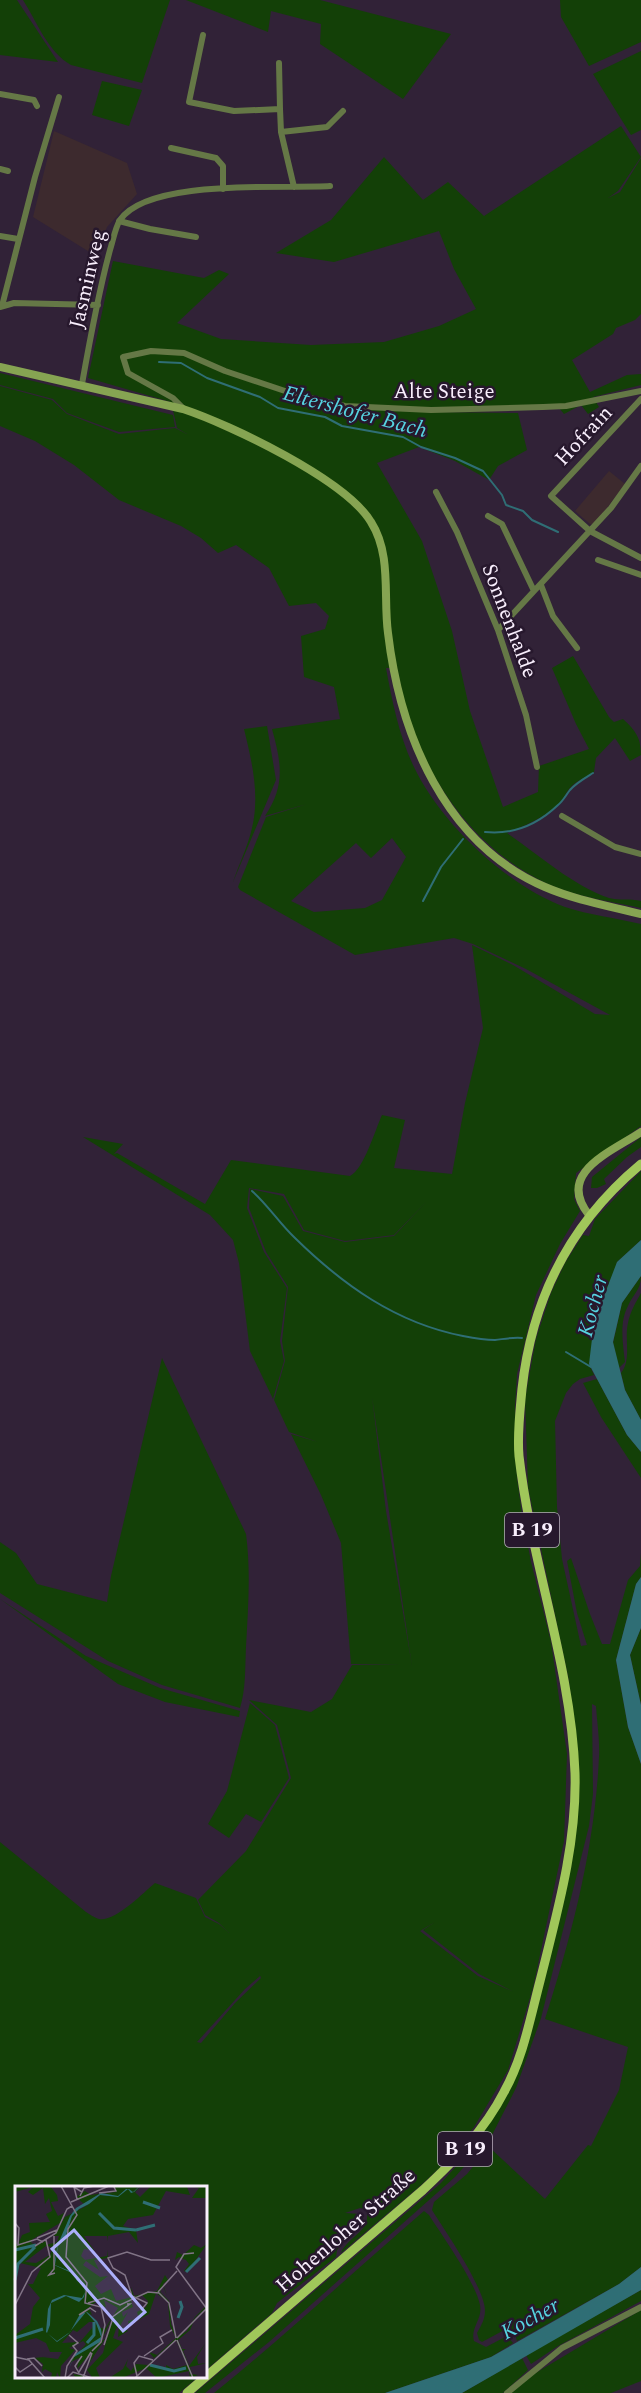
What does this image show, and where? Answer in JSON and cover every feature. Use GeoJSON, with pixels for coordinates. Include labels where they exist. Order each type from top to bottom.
{"type":"FeatureCollection","features":[{"type":"Feature","properties":{"kind":"main road"},"geometry":{"type":"LineString","coordinates":[[0,367],[183,409],[234,430],[311,471],[353,500],[372,524],[382,549],[387,632],[405,719],[435,786],[466,829],[498,859],[528,879],[563,894],[641,914]]}},
{"type":"Feature","properties":{"kind":"main road"},"geometry":{"type":"LineString","coordinates":[[589,1215],[579,1200],[581,1176],[594,1164],[641,1132]]}},
{"type":"Feature","properties":{"kind":"main road","name":"B 19"},"geometry":{"type":"LineString","coordinates":[[589,1215],[641,1164]]}},
{"type":"Feature","properties":{"kind":"main road","name":"Hohenloher Straße"},"geometry":{"type":"LineString","coordinates":[[207,2376],[455,2160],[484,2127],[506,2090],[521,2054],[560,1902],[572,1831],[575,1773],[565,1681],[527,1502],[519,1453],[519,1430],[525,1363],[537,1315],[559,1262],[589,1215]]}},
{"type":"Feature","properties":{"kind":"main road","name":"Hohenloher Straße"},"geometry":{"type":"LineString","coordinates":[[187,2393],[204,2378]]}},
{"type":"Feature","properties":{"kind":"street"},"geometry":{"type":"LineString","coordinates":[[203,35],[189,102],[234,111],[280,109]]}},
{"type":"Feature","properties":{"kind":"street"},"geometry":{"type":"LineString","coordinates":[[279,63],[281,132],[294,187]]}},
{"type":"Feature","properties":{"kind":"street"},"geometry":{"type":"LineString","coordinates":[[0,94],[34,100],[37,106]]}},
{"type":"Feature","properties":{"kind":"street"},"geometry":{"type":"LineString","coordinates":[[59,97],[1,306],[14,303],[98,305]]}},
{"type":"Feature","properties":{"kind":"street"},"geometry":{"type":"LineString","coordinates":[[281,132],[327,127],[343,111]]}},
{"type":"Feature","properties":{"kind":"street"},"geometry":{"type":"LineString","coordinates":[[171,148],[216,158],[223,166],[223,189]]}},
{"type":"Feature","properties":{"kind":"street"},"geometry":{"type":"LineString","coordinates":[[0,169],[8,171]]}},
{"type":"Feature","properties":{"kind":"street","name":"Jasminweg"},"geometry":{"type":"LineString","coordinates":[[82,384],[104,272],[119,221],[133,206],[164,195],[223,189],[330,186]]}},
{"type":"Feature","properties":{"kind":"street"},"geometry":{"type":"LineString","coordinates":[[119,221],[150,230],[196,237]]}},
{"type":"Feature","properties":{"kind":"street"},"geometry":{"type":"LineString","coordinates":[[0,236],[18,239]]}},
{"type":"Feature","properties":{"kind":"street","name":"Alte Steige"},"geometry":{"type":"LineString","coordinates":[[183,409],[172,398],[128,373],[123,357],[152,351],[184,353],[225,371],[297,395],[345,406],[431,410],[566,406],[641,390]]}},
{"type":"Feature","properties":{"kind":"street","name":"Hofrain"},"geometry":{"type":"LineString","coordinates":[[590,531],[551,496],[641,399]]}},
{"type":"Feature","properties":{"kind":"street"},"geometry":{"type":"LineString","coordinates":[[498,630],[611,508],[641,466]]}},
{"type":"Feature","properties":{"kind":"street","name":"Sonnenhalde"},"geometry":{"type":"LineString","coordinates":[[436,492],[457,532],[498,630],[526,715],[537,767]]}},
{"type":"Feature","properties":{"kind":"street"},"geometry":{"type":"LineString","coordinates":[[488,516],[501,524],[534,591]]}},
{"type":"Feature","properties":{"kind":"street"},"geometry":{"type":"LineString","coordinates":[[590,531],[641,558]]}},
{"type":"Feature","properties":{"kind":"street"},"geometry":{"type":"LineString","coordinates":[[598,560],[641,575]]}},
{"type":"Feature","properties":{"kind":"street"},"geometry":{"type":"LineString","coordinates":[[541,585],[553,616],[577,648]]}},
{"type":"Feature","properties":{"kind":"street"},"geometry":{"type":"LineString","coordinates":[[562,816],[615,847],[641,854]]}},
{"type":"Feature","properties":{"kind":"street"},"geometry":{"type":"LineString","coordinates":[[507,2393],[562,2348],[641,2307]]}},
{"type":"Feature","properties":{"kind":"shaded area"},"geometry":{"type":"Polygon","coordinates":[[[54,131],[127,163],[137,194],[107,227],[96,256],[33,217],[54,131]]]}},
{"type":"Feature","properties":{"kind":"shaded area"},"geometry":{"type":"Polygon","coordinates":[[[609,471],[625,484],[594,525],[590,524],[575,511],[609,471]]]}},
{"type":"Feature","properties":{"kind":"shaded area"},"geometry":{"type":"Polygon","coordinates":[[[641,1240],[641,1276],[622,1303],[613,1342],[625,1390],[641,1420],[641,1452],[627,1435],[589,1364],[594,1322],[617,1262],[641,1240]]]}},
{"type":"Feature","properties":{"kind":"shaded area"},"geometry":{"type":"Polygon","coordinates":[[[641,1577],[641,1628],[630,1655],[641,1705],[641,1764],[628,1727],[616,1660],[636,1584],[641,1577]]]}},
{"type":"Feature","properties":{"kind":"shaded area"},"geometry":{"type":"Polygon","coordinates":[[[641,2267],[641,2290],[462,2393],[385,2393],[491,2357],[619,2284],[641,2267]]]}},
{"type":"Feature","properties":{"kind":"green space"},"geometry":{"type":"Polygon","coordinates":[[[0,0],[17,0],[58,62],[0,55],[0,0]]]}},
{"type":"Feature","properties":{"kind":"green space"},"geometry":{"type":"Polygon","coordinates":[[[23,0],[170,0],[142,83],[71,65],[49,45],[23,0]]]}},
{"type":"Feature","properties":{"kind":"green space"},"geometry":{"type":"Polygon","coordinates":[[[186,0],[320,0],[451,34],[403,99],[320,44],[321,24],[271,11],[268,32],[186,0]]]}},
{"type":"Feature","properties":{"kind":"green space"},"geometry":{"type":"Polygon","coordinates":[[[560,0],[641,0],[641,42],[589,66],[561,17],[560,0]]]}},
{"type":"Feature","properties":{"kind":"green space"},"geometry":{"type":"Polygon","coordinates":[[[641,51],[641,130],[631,135],[593,74],[641,51]]]}},
{"type":"Feature","properties":{"kind":"green space"},"geometry":{"type":"Polygon","coordinates":[[[102,81],[142,90],[129,126],[92,115],[102,81]]]}},
{"type":"Feature","properties":{"kind":"green space"},"geometry":{"type":"Polygon","coordinates":[[[621,126],[641,157],[618,191],[608,198],[620,192],[641,158],[641,314],[635,320],[616,328],[613,334],[572,360],[590,392],[627,375],[641,374],[641,385],[593,397],[599,407],[588,414],[581,405],[564,414],[559,408],[435,412],[518,413],[527,450],[498,466],[489,480],[455,461],[419,447],[377,463],[422,541],[452,631],[470,711],[503,807],[538,792],[539,766],[589,749],[552,668],[573,656],[609,717],[614,722],[623,719],[628,723],[637,735],[641,749],[641,755],[630,761],[615,738],[596,758],[594,772],[571,786],[555,808],[544,816],[507,833],[582,885],[609,898],[641,901],[641,908],[582,895],[548,884],[523,871],[480,836],[461,815],[430,769],[408,717],[397,668],[386,668],[393,705],[408,754],[425,787],[457,830],[498,868],[543,897],[574,910],[641,924],[641,1126],[576,1173],[574,1199],[580,1211],[560,1244],[536,1295],[517,1374],[515,1406],[517,1478],[531,1562],[551,1642],[567,1754],[564,1841],[533,1988],[508,2070],[474,2127],[448,2160],[341,2253],[363,2228],[367,2217],[366,2209],[360,2208],[345,2213],[360,2214],[363,2218],[337,2250],[336,2257],[277,2303],[272,2313],[207,2369],[207,2186],[15,2186],[15,2378],[197,2378],[179,2393],[0,2393],[0,1842],[86,1912],[99,1919],[106,1919],[121,1912],[155,1883],[196,1898],[205,1917],[219,1924],[229,1933],[219,1923],[205,1915],[198,1900],[246,1851],[291,1778],[277,1725],[249,1700],[311,1712],[332,1699],[352,1665],[400,1665],[351,1664],[341,1543],[321,1495],[291,1434],[318,1442],[289,1432],[274,1400],[285,1361],[282,1341],[288,1287],[266,1252],[249,1208],[250,1189],[283,1196],[303,1231],[345,1242],[394,1236],[427,1201],[394,1235],[345,1241],[304,1230],[284,1194],[249,1188],[247,1208],[264,1252],[287,1288],[280,1341],[284,1361],[273,1399],[250,1351],[239,1263],[233,1240],[210,1215],[83,1137],[123,1144],[114,1154],[117,1153],[205,1204],[231,1160],[350,1176],[360,1166],[382,1115],[405,1120],[394,1168],[452,1174],[465,1103],[483,1028],[472,945],[513,965],[595,1014],[610,1015],[526,969],[473,944],[454,938],[355,955],[240,890],[238,887],[266,817],[307,804],[265,816],[276,794],[280,773],[272,729],[340,719],[334,687],[304,677],[301,636],[325,629],[329,616],[316,603],[289,606],[269,568],[236,545],[218,553],[201,538],[181,526],[119,500],[74,465],[35,441],[0,426],[0,386],[52,400],[67,414],[119,434],[175,428],[187,434],[177,428],[171,402],[88,378],[113,261],[204,278],[219,270],[229,274],[177,323],[221,339],[311,345],[384,342],[439,326],[476,309],[454,269],[439,231],[334,262],[276,253],[331,220],[384,157],[423,200],[448,182],[484,216],[621,126]],[[392,838],[371,858],[356,843],[291,901],[314,912],[365,908],[382,900],[406,857],[392,838]],[[372,1397],[386,1511],[412,1666],[372,1397]],[[435,1922],[420,1931],[478,1976],[514,1992],[479,1974],[423,1930],[435,1922]],[[257,1968],[260,1976],[245,1989],[197,2042],[201,2043],[235,2003],[261,1978],[257,1968]]]}},
{"type":"Feature","properties":{"kind":"green space"},"geometry":{"type":"Polygon","coordinates":[[[0,373],[173,415],[175,427],[119,432],[67,413],[53,399],[0,385],[0,373]]]}},
{"type":"Feature","properties":{"kind":"green space"},"geometry":{"type":"Polygon","coordinates":[[[267,726],[276,780],[233,882],[250,835],[255,803],[252,766],[244,729],[267,726]]]}},
{"type":"Feature","properties":{"kind":"green space"},"geometry":{"type":"Polygon","coordinates":[[[641,1137],[641,1147],[604,1179],[606,1184],[591,1188],[592,1177],[641,1137]]]}},
{"type":"Feature","properties":{"kind":"green space"},"geometry":{"type":"Polygon","coordinates":[[[641,1171],[641,1240],[617,1262],[589,1364],[594,1375],[580,1379],[573,1384],[566,1393],[555,1421],[557,1507],[562,1559],[581,1646],[587,1645],[577,1613],[567,1561],[571,1558],[602,1644],[610,1644],[628,1580],[640,1566],[641,1553],[641,1577],[636,1584],[616,1660],[628,1727],[641,1764],[641,2267],[619,2284],[517,2341],[514,2331],[508,2328],[482,2342],[477,2333],[484,2320],[485,2311],[479,2288],[432,2210],[434,2202],[467,2174],[489,2147],[545,2199],[588,2145],[591,2146],[619,2090],[628,2047],[545,2019],[573,1923],[593,1824],[599,1738],[596,1706],[592,1704],[593,1794],[589,1826],[541,2018],[516,2088],[492,2135],[455,2177],[269,2342],[205,2393],[195,2393],[441,2183],[489,2124],[528,2045],[553,1943],[578,1792],[578,1755],[569,1681],[528,1487],[525,1399],[536,1339],[551,1293],[565,1263],[583,1235],[589,1236],[595,1219],[641,1171]]]}},
{"type":"Feature","properties":{"kind":"green space"},"geometry":{"type":"Polygon","coordinates":[[[641,1276],[640,1285],[623,1319],[625,1362],[619,1368],[613,1343],[622,1303],[641,1276]]]}},
{"type":"Feature","properties":{"kind":"green space"},"geometry":{"type":"Polygon","coordinates":[[[641,1293],[641,1420],[625,1390],[621,1373],[627,1356],[629,1319],[641,1293]]]}},
{"type":"Feature","properties":{"kind":"green space"},"geometry":{"type":"Polygon","coordinates":[[[162,1358],[246,1534],[248,1605],[244,1686],[240,1708],[162,1685],[108,1661],[0,1593],[0,1542],[16,1553],[37,1584],[107,1602],[111,1576],[162,1358]]]}},
{"type":"Feature","properties":{"kind":"green space"},"geometry":{"type":"Polygon","coordinates":[[[597,1379],[627,1435],[641,1452],[641,1478],[601,1417],[583,1383],[597,1379]]]}},
{"type":"Feature","properties":{"kind":"green space"},"geometry":{"type":"Polygon","coordinates":[[[0,1599],[86,1656],[160,1688],[240,1711],[239,1717],[165,1702],[118,1684],[0,1599]]]}},
{"type":"Feature","properties":{"kind":"green space"},"geometry":{"type":"Polygon","coordinates":[[[641,1628],[641,1705],[630,1655],[641,1628]]]}},
{"type":"Feature","properties":{"kind":"green space"},"geometry":{"type":"Polygon","coordinates":[[[250,1703],[275,1725],[289,1778],[261,1822],[246,1814],[229,1838],[208,1824],[227,1791],[250,1703]]]}},
{"type":"Feature","properties":{"kind":"green space"},"geometry":{"type":"Polygon","coordinates":[[[424,2211],[458,2259],[477,2295],[480,2315],[473,2336],[474,2341],[486,2347],[507,2336],[513,2343],[491,2357],[385,2393],[214,2393],[293,2326],[424,2211]]]}},
{"type":"Feature","properties":{"kind":"green space"},"geometry":{"type":"Polygon","coordinates":[[[641,2290],[641,2301],[558,2346],[531,2364],[526,2355],[641,2290]]]}},
{"type":"Feature","properties":{"kind":"green space"},"geometry":{"type":"Polygon","coordinates":[[[641,2310],[641,2381],[611,2393],[511,2393],[534,2374],[641,2310]]]}},
{"type":"Feature","properties":{"kind":"green space"},"geometry":{"type":"Polygon","coordinates":[[[522,2358],[528,2370],[503,2393],[462,2393],[522,2358]]]}},
{"type":"Feature","properties":{"kind":"waterway","name":"Eltershofer Bach"},"geometry":{"type":"LineString","coordinates":[[159,362],[181,363],[207,378],[260,397],[278,408],[325,417],[342,426],[403,437],[421,447],[455,458],[483,471],[502,495],[506,505],[523,511],[532,520],[558,532]]}},
{"type":"Feature","properties":{"kind":"waterway"},"geometry":{"type":"LineString","coordinates":[[485,832],[506,832],[533,823],[550,812],[575,785],[593,773]]}},
{"type":"Feature","properties":{"kind":"waterway"},"geometry":{"type":"LineString","coordinates":[[423,901],[441,867],[463,839]]}},
{"type":"Feature","properties":{"kind":"waterway"},"geometry":{"type":"LineString","coordinates":[[252,1191],[313,1255],[352,1286],[393,1312],[415,1322],[463,1336],[491,1340],[522,1338]]}},
{"type":"Feature","properties":{"kind":"waterway"},"geometry":{"type":"LineString","coordinates":[[566,1352],[591,1367]]}},
{"type":"Feature","properties":{"kind":"water label","name":"Kocher"},"geometry":{"type":"Point","coordinates":[593,1306]}},
{"type":"Feature","properties":{"kind":"water label","name":"Kocher"},"geometry":{"type":"Point","coordinates":[530,2319]}}]}
